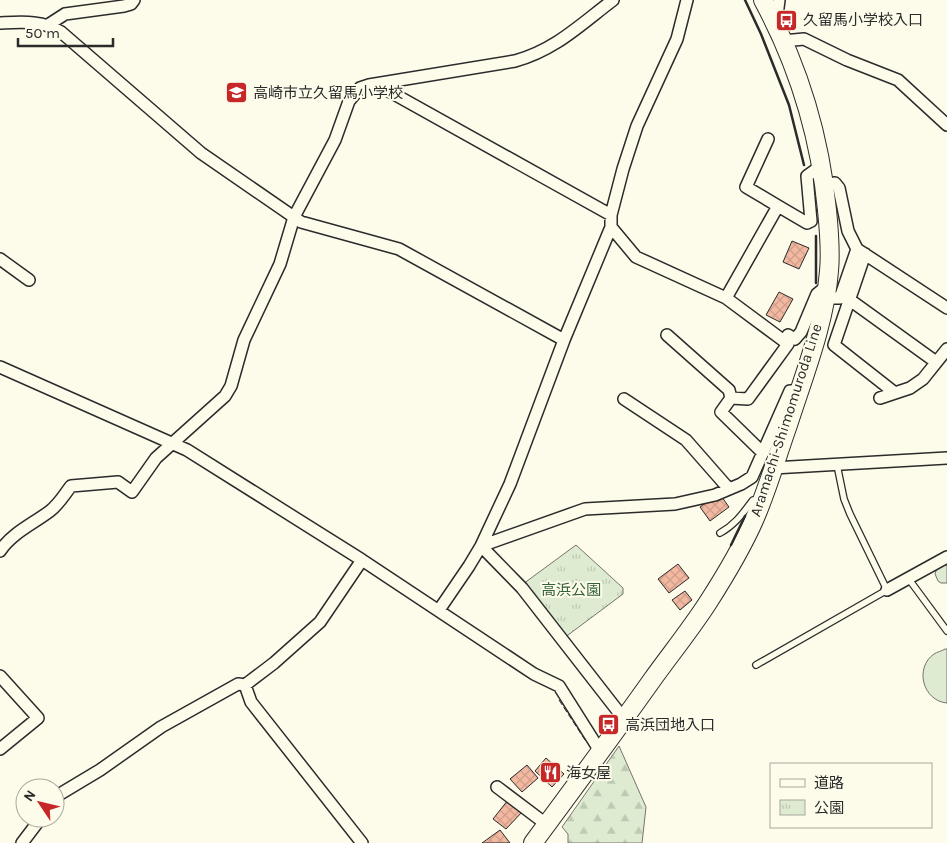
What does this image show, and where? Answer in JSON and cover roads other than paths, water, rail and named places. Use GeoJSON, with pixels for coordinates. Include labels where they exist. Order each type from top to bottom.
{"type":"FeatureCollection","features":[{"type":"Feature","properties":{"kind":"main road","name":"Aramachi-Shimomuroda Line"},"geometry":{"type":"LineString","coordinates":[[532,843],[706,606],[743,541],[762,499],[814,344],[830,270],[830,238],[824,184],[812,122],[776,23],[764,0]]}},
{"type":"Feature","properties":{"kind":"street"},"geometry":{"type":"LineString","coordinates":[[48,25],[65,14],[109,4],[131,4],[134,0]]}},
{"type":"Feature","properties":{"kind":"street"},"geometry":{"type":"LineString","coordinates":[[2,542],[51,510],[71,486],[118,482],[132,492],[156,458],[175,443],[225,396],[231,386],[244,340],[280,264],[294,217],[335,140],[348,101],[360,88],[515,61],[530,56],[562,40],[613,0]]}},
{"type":"Feature","properties":{"kind":"street"},"geometry":{"type":"LineString","coordinates":[[438,610],[481,546],[510,484],[564,340],[611,228],[612,215],[623,169],[637,126],[676,39],[687,0]]}},
{"type":"Feature","properties":{"kind":"street"},"geometry":{"type":"LineString","coordinates":[[776,23],[779,0]]}},
{"type":"Feature","properties":{"kind":"street"},"geometry":{"type":"LineString","coordinates":[[0,23],[34,22],[48,25],[61,32],[202,153],[301,222],[399,249],[564,340]]}},
{"type":"Feature","properties":{"kind":"street"},"geometry":{"type":"LineString","coordinates":[[783,41],[804,39],[847,60],[898,80],[947,125]]}},
{"type":"Feature","properties":{"kind":"street"},"geometry":{"type":"LineString","coordinates":[[376,84],[612,215]]}},
{"type":"Feature","properties":{"kind":"street"},"geometry":{"type":"LineString","coordinates":[[768,139],[746,187],[807,223],[811,222],[807,176],[821,166]]}},
{"type":"Feature","properties":{"kind":"street"},"geometry":{"type":"LineString","coordinates":[[824,184],[835,183],[839,188],[848,231],[861,251],[947,308]]}},
{"type":"Feature","properties":{"kind":"street"},"geometry":{"type":"LineString","coordinates":[[726,298],[778,206]]}},
{"type":"Feature","properties":{"kind":"street"},"geometry":{"type":"LineString","coordinates":[[611,228],[636,257],[726,298],[788,344],[748,399],[731,398]]}},
{"type":"Feature","properties":{"kind":"street"},"geometry":{"type":"LineString","coordinates":[[788,334],[795,339],[801,332],[817,294],[826,292],[840,298],[861,251]]}},
{"type":"Feature","properties":{"kind":"street"},"geometry":{"type":"LineString","coordinates":[[861,251],[850,300],[834,345],[895,393]]}},
{"type":"Feature","properties":{"kind":"street"},"geometry":{"type":"LineString","coordinates":[[0,259],[29,280]]}},
{"type":"Feature","properties":{"kind":"street"},"geometry":{"type":"LineString","coordinates":[[850,300],[936,362]]}},
{"type":"Feature","properties":{"kind":"street"},"geometry":{"type":"LineString","coordinates":[[667,335],[729,390],[731,398],[721,412],[763,453]]}},
{"type":"Feature","properties":{"kind":"street"},"geometry":{"type":"LineString","coordinates":[[880,398],[910,388],[923,379],[947,349]]}},
{"type":"Feature","properties":{"kind":"street"},"geometry":{"type":"LineString","coordinates":[[0,367],[175,443],[362,560],[534,674],[559,686],[600,752]]}},
{"type":"Feature","properties":{"kind":"street"},"geometry":{"type":"LineString","coordinates":[[481,546],[585,508],[675,504],[715,495],[729,489],[752,477],[790,391],[799,391]]}},
{"type":"Feature","properties":{"kind":"street"},"geometry":{"type":"LineString","coordinates":[[624,399],[686,440],[729,489]]}},
{"type":"Feature","properties":{"kind":"street"},"geometry":{"type":"LineString","coordinates":[[773,468],[947,458]]}},
{"type":"Feature","properties":{"kind":"street"},"geometry":{"type":"LineString","coordinates":[[481,546],[522,588],[624,719]]}},
{"type":"Feature","properties":{"kind":"street"},"geometry":{"type":"LineString","coordinates":[[887,590],[947,557]]}},
{"type":"Feature","properties":{"kind":"street"},"geometry":{"type":"LineString","coordinates":[[65,791],[162,728],[238,684],[245,685],[274,663],[320,622],[362,560]]}},
{"type":"Feature","properties":{"kind":"street"},"geometry":{"type":"LineString","coordinates":[[0,676],[38,718],[0,749]]}},
{"type":"Feature","properties":{"kind":"street"},"geometry":{"type":"LineString","coordinates":[[245,685],[251,702],[362,843]]}},
{"type":"Feature","properties":{"kind":"street"},"geometry":{"type":"LineString","coordinates":[[497,787],[546,824]]}},
{"type":"Feature","properties":{"kind":"street"},"geometry":{"type":"LineString","coordinates":[[22,843],[33,828]]}},
{"type":"Feature","properties":{"kind":"lane"},"geometry":{"type":"LineString","coordinates":[[756,665],[887,590],[844,499],[837,465]]}},
{"type":"Feature","properties":{"kind":"lane"},"geometry":{"type":"LineString","coordinates":[[720,532],[735,523],[753,500],[762,499]]}},
{"type":"Feature","properties":{"kind":"lane"},"geometry":{"type":"LineString","coordinates":[[908,578],[947,631]]}},
{"type":"Feature","properties":{"kind":"place","name":"久留馬小学校入口"},"geometry":{"type":"Point","coordinates":[787,20]}},
{"type":"Feature","properties":{"kind":"place","name":"高崎市立久留馬小学校"},"geometry":{"type":"Point","coordinates":[237,93]}},
{"type":"Feature","properties":{"kind":"place","name":"高浜団地入口"},"geometry":{"type":"Point","coordinates":[609,725]}},
{"type":"Feature","properties":{"kind":"place","name":"海女屋"},"geometry":{"type":"Point","coordinates":[550,773]}},
{"type":"Feature","properties":{"kind":"park label","name":"高浜公園"},"geometry":{"type":"Point","coordinates":[571,590]}}]}
